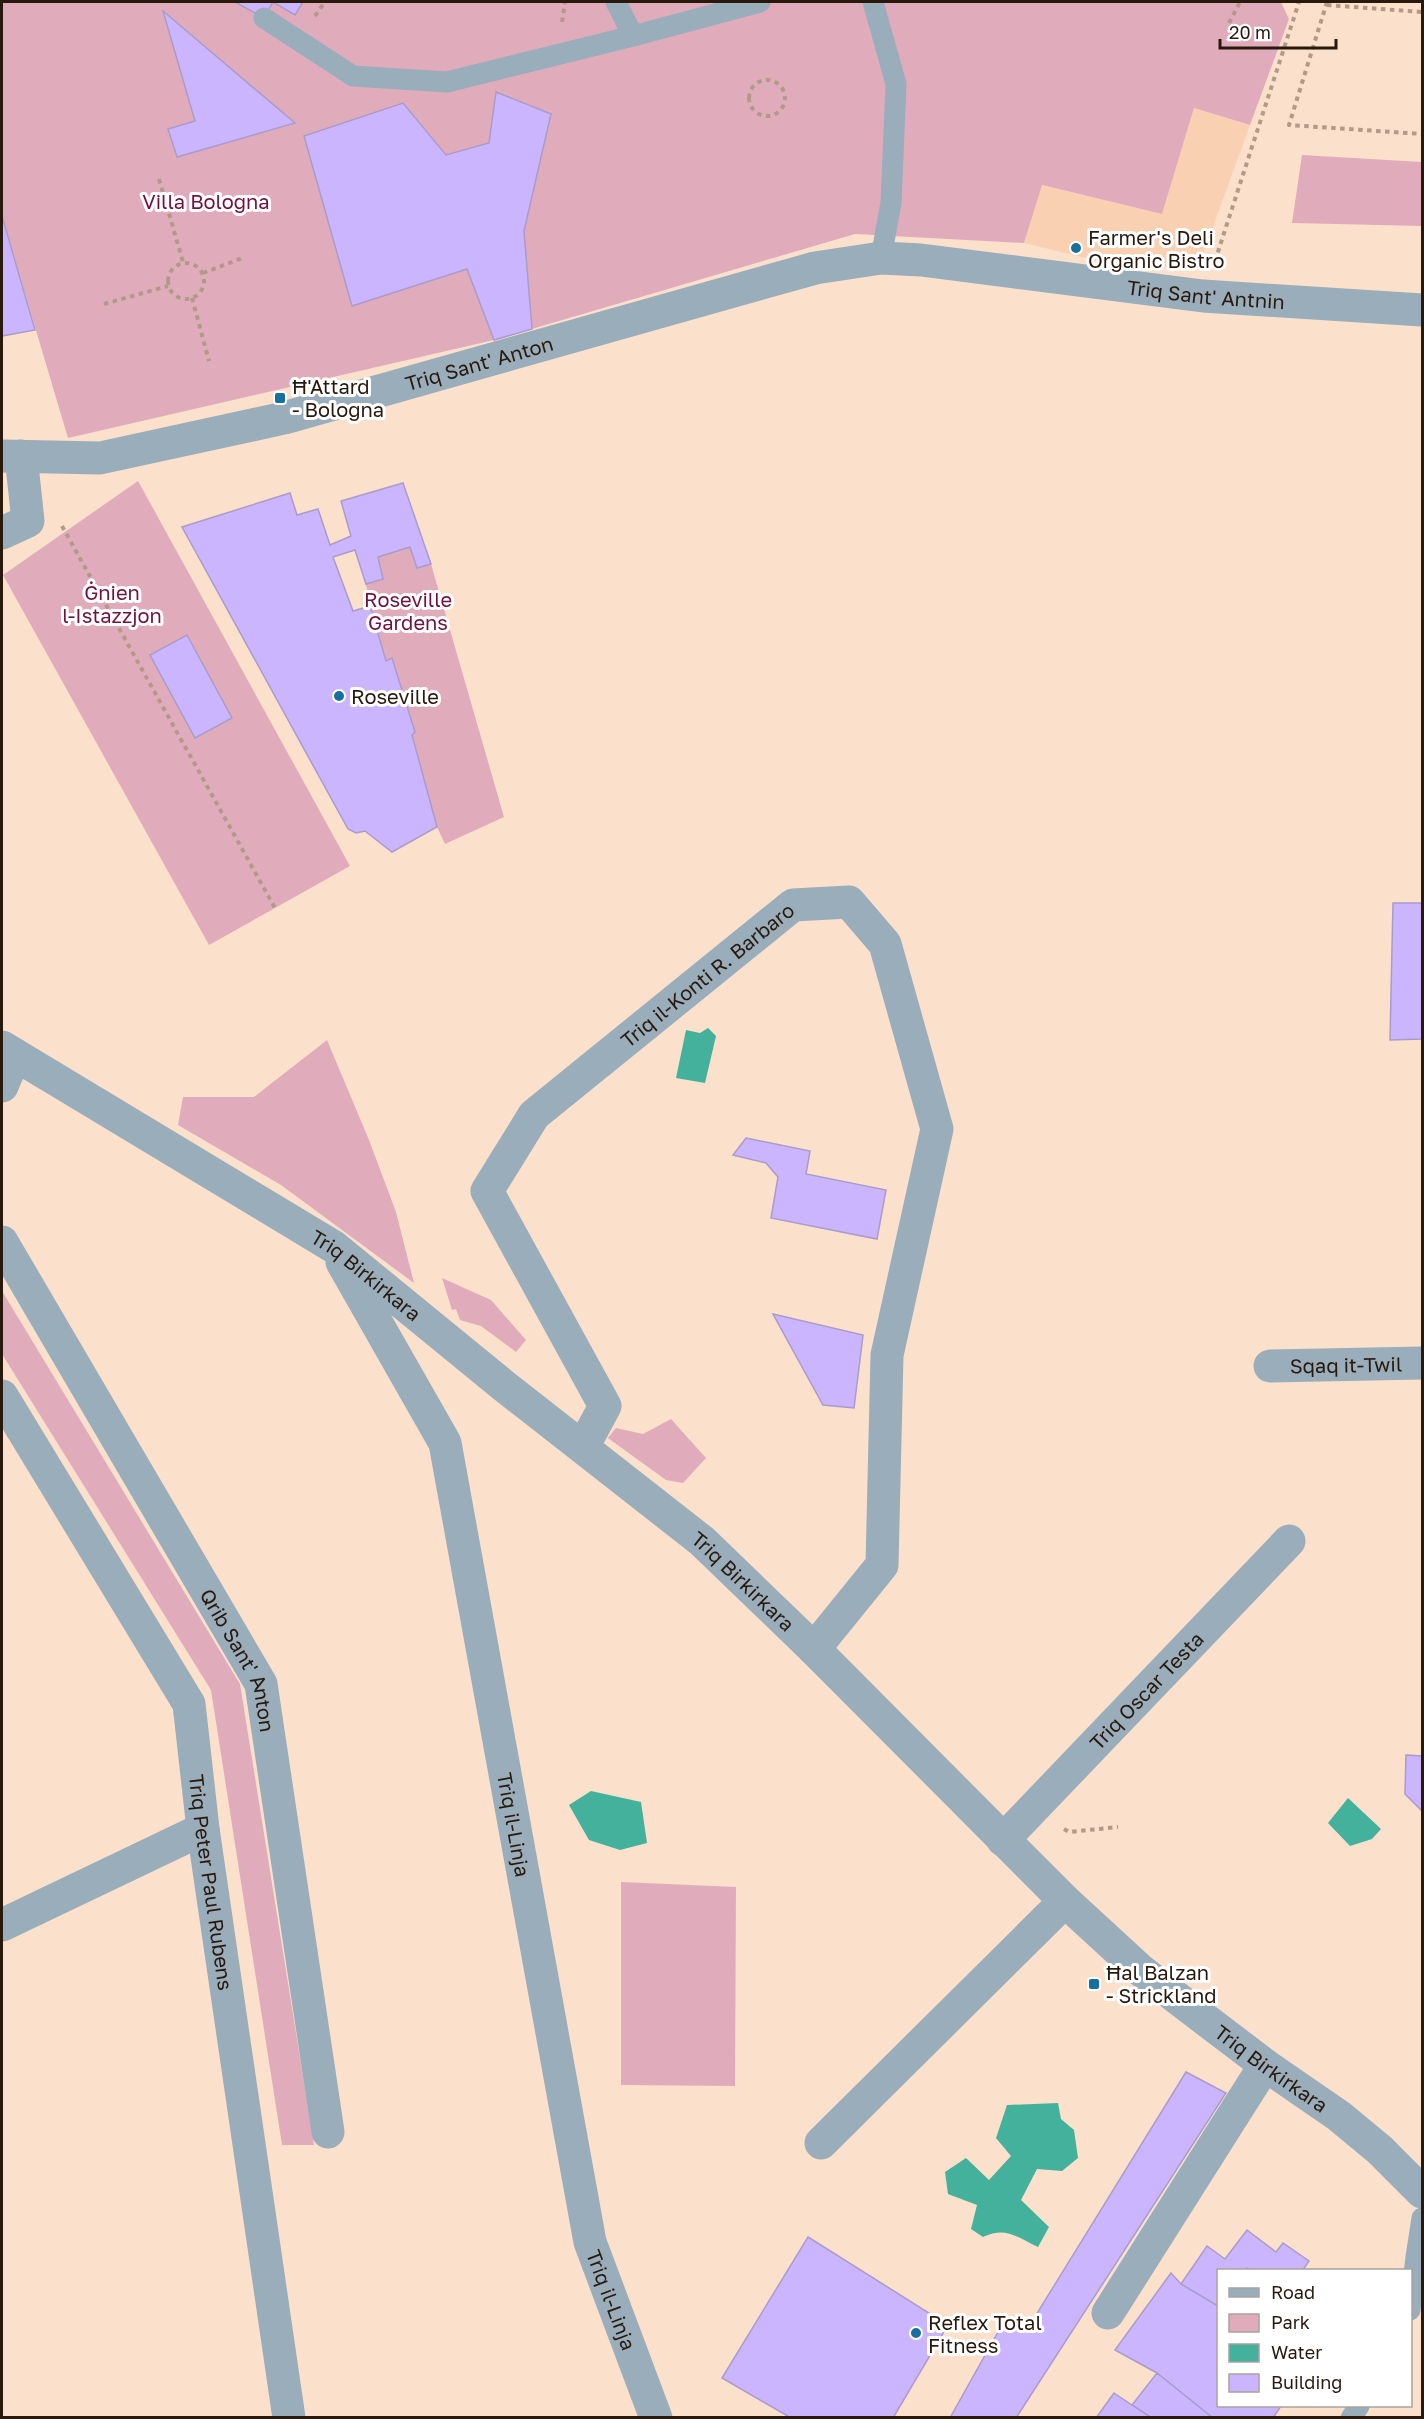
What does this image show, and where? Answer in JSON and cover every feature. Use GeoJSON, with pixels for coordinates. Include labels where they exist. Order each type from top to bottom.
{"type":"FeatureCollection","features":[{"type":"Feature","properties":{"kind":"street","name":"Triq Sant' Antnin"},"geometry":{"type":"LineString","coordinates":[[881,258],[921,260],[1203,296],[1422,310]]}},
{"type":"Feature","properties":{"kind":"street","name":"Triq Sant' Anton"},"geometry":{"type":"LineString","coordinates":[[8,448],[100,458],[284,418],[815,267],[881,258]]}},
{"type":"Feature","properties":{"kind":"street"},"geometry":{"type":"LineString","coordinates":[[2,533],[28,521],[8,448]]}},
{"type":"Feature","properties":{"kind":"street","name":"Triq il-Konti R. Barbaro"},"geometry":{"type":"LineString","coordinates":[[583,1448],[605,1406],[487,1191],[534,1115],[793,904],[849,902],[885,944],[937,1129],[887,1355],[882,1564],[814,1649]]}},
{"type":"Feature","properties":{"kind":"street"},"geometry":{"type":"LineString","coordinates":[[2,1086],[8,1052]]}},
{"type":"Feature","properties":{"kind":"street","name":"Triq Birkirkara"},"geometry":{"type":"LineString","coordinates":[[8,1052],[334,1247],[702,1541],[814,1649],[1065,1902],[1139,1969],[1265,2065],[1339,2116],[1380,2150],[1422,2192]]}},
{"type":"Feature","properties":{"kind":"street","name":"Qrib Sant' Anton"},"geometry":{"type":"LineString","coordinates":[[2,1242],[261,1684],[328,2132]]}},
{"type":"Feature","properties":{"kind":"street","name":"Triq il-Linja"},"geometry":{"type":"LineString","coordinates":[[334,1247],[445,1443],[590,2242],[656,2418]]}},
{"type":"Feature","properties":{"kind":"street","name":"Sqaq it-Twil"},"geometry":{"type":"LineString","coordinates":[[1270,1366],[1422,1363]]}},
{"type":"Feature","properties":{"kind":"street","name":"Triq Peter Paul Rubens"},"geometry":{"type":"LineString","coordinates":[[2,1396],[189,1704],[203,1828],[289,2418]]}},
{"type":"Feature","properties":{"kind":"street","name":"Triq Oscar Testa"},"geometry":{"type":"LineString","coordinates":[[1003,1840],[1289,1541]]}},
{"type":"Feature","properties":{"kind":"street"},"geometry":{"type":"LineString","coordinates":[[2,1925],[203,1828]]}},
{"type":"Feature","properties":{"kind":"street"},"geometry":{"type":"LineString","coordinates":[[820,2143],[1065,1902]]}},
{"type":"Feature","properties":{"kind":"street"},"geometry":{"type":"LineString","coordinates":[[1108,2313],[1265,2065]]}},
{"type":"Feature","properties":{"kind":"lane"},"geometry":{"type":"LineString","coordinates":[[616,2],[633,36]]}},
{"type":"Feature","properties":{"kind":"lane"},"geometry":{"type":"LineString","coordinates":[[264,18],[352,76],[447,82],[760,2]]}},
{"type":"Feature","properties":{"kind":"lane"},"geometry":{"type":"LineString","coordinates":[[873,2],[896,84],[891,203],[881,258]]}},
{"type":"Feature","properties":{"kind":"lane"},"geometry":{"type":"LineString","coordinates":[[1412,2292],[1422,2218]]}},
{"type":"Feature","properties":{"kind":"path"},"geometry":{"type":"LineString","coordinates":[[314,18],[325,2]]}},
{"type":"Feature","properties":{"kind":"path"},"geometry":{"type":"LineString","coordinates":[[562,25],[565,2]]}},
{"type":"Feature","properties":{"kind":"path"},"geometry":{"type":"LineString","coordinates":[[1229,23],[1240,2]]}},
{"type":"Feature","properties":{"kind":"path"},"geometry":{"type":"LineString","coordinates":[[1203,296],[1299,2]]}},
{"type":"Feature","properties":{"kind":"path"},"geometry":{"type":"LineString","coordinates":[[1422,12],[1327,3],[1289,125],[1422,134]]}},
{"type":"Feature","properties":{"kind":"path"},"geometry":{"type":"LineString","coordinates":[[771,80],[781,86],[785,92],[785,104],[779,113],[768,117],[756,114],[750,104],[750,92],[758,82],[771,80]]}},
{"type":"Feature","properties":{"kind":"path"},"geometry":{"type":"LineString","coordinates":[[159,179],[183,262]]}},
{"type":"Feature","properties":{"kind":"path"},"geometry":{"type":"LineString","coordinates":[[203,273],[245,257]]}},
{"type":"Feature","properties":{"kind":"path"},"geometry":{"type":"LineString","coordinates":[[183,262],[195,264],[203,273],[205,280],[201,291],[192,298],[180,298],[168,286],[167,280],[172,268],[183,262]]}},
{"type":"Feature","properties":{"kind":"path"},"geometry":{"type":"LineString","coordinates":[[104,304],[168,286]]}},
{"type":"Feature","properties":{"kind":"path"},"geometry":{"type":"LineString","coordinates":[[192,298],[209,361]]}},
{"type":"Feature","properties":{"kind":"path"},"geometry":{"type":"LineString","coordinates":[[66,530],[274,908]]}},
{"type":"Feature","properties":{"kind":"path"},"geometry":{"type":"LineString","coordinates":[[1038,1804],[1068,1832],[1118,1827]]}},
{"type":"Feature","properties":{"kind":"shaded area"},"geometry":{"type":"Polygon","coordinates":[[[1194,108],[1250,125],[1198,268],[1119,266],[1024,243],[1041,185],[1162,214],[1194,108]]]}},
{"type":"Feature","properties":{"kind":"green space","name":"Villa Bologna"},"geometry":{"type":"Polygon","coordinates":[[[2,2],[1281,2],[1289,19],[1250,125],[1194,108],[1162,214],[1042,185],[1024,243],[855,234],[494,340],[68,438],[2,216],[2,2]]]}},
{"type":"Feature","properties":{"kind":"green space"},"geometry":{"type":"Polygon","coordinates":[[[1302,155],[1422,162],[1422,226],[1292,223],[1302,155]]]}},
{"type":"Feature","properties":{"kind":"green space","name":"Ġnien l-Istazzjon"},"geometry":{"type":"Polygon","coordinates":[[[138,481],[350,866],[209,945],[3,575],[138,481]]]}},
{"type":"Feature","properties":{"kind":"green space","name":"Roseville Gardens"},"geometry":{"type":"Polygon","coordinates":[[[410,547],[417,568],[431,564],[504,817],[445,844],[437,827],[412,735],[415,731],[392,658],[386,661],[366,584],[383,578],[378,557],[410,547]]]}},
{"type":"Feature","properties":{"kind":"green space"},"geometry":{"type":"Polygon","coordinates":[[[327,1040],[396,1212],[414,1283],[281,1185],[178,1125],[183,1097],[254,1097],[327,1040]]]}},
{"type":"Feature","properties":{"kind":"green space"},"geometry":{"type":"Polygon","coordinates":[[[442,1278],[491,1300],[526,1340],[516,1352],[481,1326],[460,1320],[456,1309],[452,1310],[442,1278]]]}},
{"type":"Feature","properties":{"kind":"green space"},"geometry":{"type":"Polygon","coordinates":[[[2,1291],[240,1684],[314,2145],[282,2145],[211,1690],[2,1354],[2,1291]]]}},
{"type":"Feature","properties":{"kind":"green space"},"geometry":{"type":"Polygon","coordinates":[[[671,1419],[706,1458],[683,1483],[666,1480],[608,1438],[616,1428],[643,1434],[671,1419]]]}},
{"type":"Feature","properties":{"kind":"green space"},"geometry":{"type":"Polygon","coordinates":[[[621,1882],[736,1887],[735,2086],[621,2085],[621,1882]]]}},
{"type":"Feature","properties":{"kind":"water"},"geometry":{"type":"Polygon","coordinates":[[[708,1028],[716,1036],[705,1083],[676,1078],[686,1030],[700,1033],[708,1028]]]}},
{"type":"Feature","properties":{"kind":"water"},"geometry":{"type":"Polygon","coordinates":[[[591,1791],[641,1802],[647,1843],[620,1850],[589,1840],[569,1805],[591,1791]]]}},
{"type":"Feature","properties":{"kind":"water"},"geometry":{"type":"Polygon","coordinates":[[[1348,1798],[1381,1829],[1372,1839],[1350,1846],[1328,1823],[1348,1798]]]}},
{"type":"Feature","properties":{"kind":"water"},"geometry":{"type":"Polygon","coordinates":[[[1058,2103],[1061,2119],[1074,2130],[1078,2158],[1062,2171],[1037,2169],[1021,2200],[1049,2227],[1038,2247],[1011,2234],[998,2233],[983,2237],[971,2229],[977,2205],[948,2194],[945,2172],[966,2158],[989,2180],[1011,2156],[996,2138],[1007,2105],[1058,2103]]]}},
{"type":"Feature","properties":{"kind":"building"},"geometry":{"type":"Polygon","coordinates":[[[235,2],[273,2],[264,18],[235,2]]]}},
{"type":"Feature","properties":{"kind":"building"},"geometry":{"type":"Polygon","coordinates":[[[273,2],[303,2],[295,15],[273,2]]]}},
{"type":"Feature","properties":{"kind":"building"},"geometry":{"type":"Polygon","coordinates":[[[163,11],[295,123],[177,157],[168,129],[195,121],[163,11]]]}},
{"type":"Feature","properties":{"kind":"building"},"geometry":{"type":"Polygon","coordinates":[[[496,92],[551,114],[524,231],[532,329],[494,340],[467,269],[352,306],[304,136],[403,103],[446,155],[489,143],[496,92]]]}},
{"type":"Feature","properties":{"kind":"building"},"geometry":{"type":"Polygon","coordinates":[[[2,216],[35,330],[2,336],[2,216]]]}},
{"type":"Feature","properties":{"kind":"building","name":"Roseville"},"geometry":{"type":"Polygon","coordinates":[[[403,483],[431,564],[417,568],[410,547],[378,557],[383,579],[366,584],[355,550],[333,557],[353,611],[370,606],[386,661],[392,658],[415,732],[412,735],[437,827],[392,852],[365,831],[356,833],[348,829],[182,527],[290,493],[297,515],[318,509],[330,545],[351,536],[341,501],[403,483]]]}},
{"type":"Feature","properties":{"kind":"building"},"geometry":{"type":"Polygon","coordinates":[[[187,635],[232,718],[195,738],[150,655],[187,635]]]}},
{"type":"Feature","properties":{"kind":"building"},"geometry":{"type":"Polygon","coordinates":[[[1393,903],[1422,903],[1422,1039],[1390,1040],[1393,903]]]}},
{"type":"Feature","properties":{"kind":"building"},"geometry":{"type":"Polygon","coordinates":[[[746,1138],[810,1151],[806,1174],[886,1190],[877,1239],[771,1218],[778,1177],[766,1163],[733,1155],[746,1138]]]}},
{"type":"Feature","properties":{"kind":"building"},"geometry":{"type":"Polygon","coordinates":[[[773,1314],[863,1335],[854,1408],[823,1405],[773,1314]]]}},
{"type":"Feature","properties":{"kind":"building"},"geometry":{"type":"Polygon","coordinates":[[[1406,1755],[1422,1756],[1422,1811],[1405,1794],[1406,1755]]]}},
{"type":"Feature","properties":{"kind":"building"},"geometry":{"type":"Polygon","coordinates":[[[1186,2072],[1226,2093],[1016,2418],[950,2418],[1007,2316],[1028,2328],[1186,2072]]]}},
{"type":"Feature","properties":{"kind":"building"},"geometry":{"type":"Polygon","coordinates":[[[1247,2230],[1276,2252],[1283,2243],[1309,2261],[1304,2269],[1217,2269],[1217,2305],[1181,2284],[1207,2246],[1225,2259],[1247,2230]]]}},
{"type":"Feature","properties":{"kind":"building"},"geometry":{"type":"Polygon","coordinates":[[[808,2237],[948,2325],[893,2418],[791,2418],[722,2378],[808,2237]]]}},
{"type":"Feature","properties":{"kind":"building"},"geometry":{"type":"Polygon","coordinates":[[[1171,2273],[1181,2284],[1217,2305],[1217,2407],[1280,2407],[1273,2418],[1213,2418],[1157,2373],[1115,2350],[1171,2273]]]}},
{"type":"Feature","properties":{"kind":"building"},"geometry":{"type":"Polygon","coordinates":[[[1157,2373],[1213,2418],[1152,2418],[1132,2405],[1157,2373]]]}},
{"type":"Feature","properties":{"kind":"building"},"geometry":{"type":"Polygon","coordinates":[[[1114,2393],[1132,2405],[1152,2418],[1096,2418],[1114,2393]]]}},
{"type":"Feature","properties":{"kind":"place","name":"Farmer's Deli Organic Bistro"},"geometry":{"type":"Point","coordinates":[1076,248]}},
{"type":"Feature","properties":{"kind":"place","name":"Ħ'Attard - Bologna"},"geometry":{"type":"Point","coordinates":[280,398]}},
{"type":"Feature","properties":{"kind":"place","name":"Roseville"},"geometry":{"type":"Point","coordinates":[339,696]}},
{"type":"Feature","properties":{"kind":"place","name":"Ħal Balzan - Strickland"},"geometry":{"type":"Point","coordinates":[1094,1984]}},
{"type":"Feature","properties":{"kind":"place","name":"Reflex Total Fitness"},"geometry":{"type":"Point","coordinates":[916,2333]}}]}
